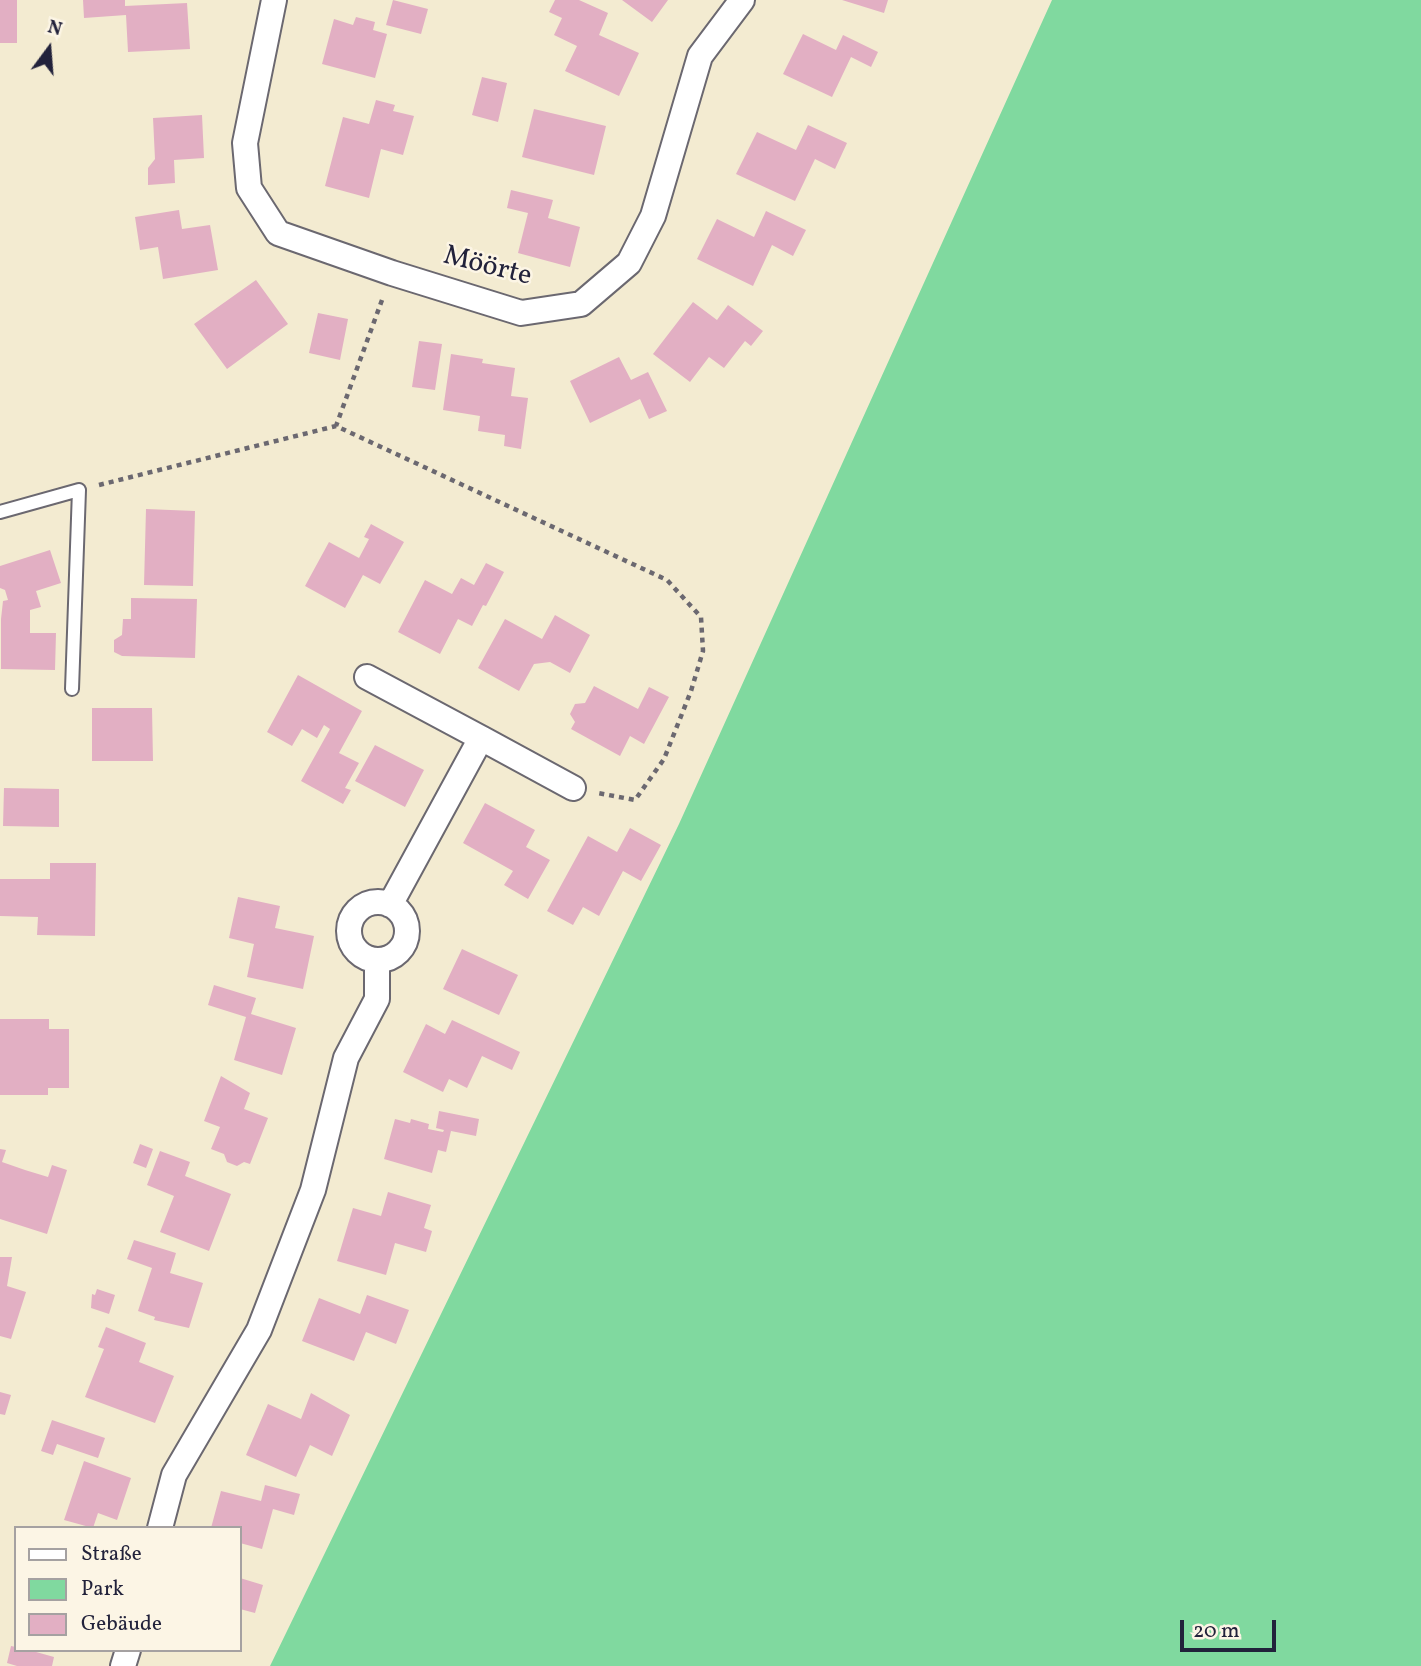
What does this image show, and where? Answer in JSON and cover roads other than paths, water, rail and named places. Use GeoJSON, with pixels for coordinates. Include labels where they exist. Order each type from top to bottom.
{"type":"FeatureCollection","features":[{"type":"Feature","properties":{"kind":"street","name":"Möörte"},"geometry":{"type":"LineString","coordinates":[[274,0],[245,143],[249,188],[278,233],[392,273],[521,313],[581,304],[629,263],[653,216],[699,56],[742,0]]}},
{"type":"Feature","properties":{"kind":"street"},"geometry":{"type":"LineString","coordinates":[[367,677],[573,788]]}},
{"type":"Feature","properties":{"kind":"street"},"geometry":{"type":"LineString","coordinates":[[390,905],[481,738]]}},
{"type":"Feature","properties":{"kind":"street"},"geometry":{"type":"LineString","coordinates":[[379,902],[390,905],[399,911],[405,921],[405,943],[398,952],[388,958],[366,958],[351,942],[351,919],[358,910],[368,904],[379,902]]}},
{"type":"Feature","properties":{"kind":"street"},"geometry":{"type":"LineString","coordinates":[[161,1526],[174,1475],[259,1330],[313,1190],[346,1058],[377,999],[377,960]]}},
{"type":"Feature","properties":{"kind":"lane"},"geometry":{"type":"LineString","coordinates":[[0,512],[79,490],[72,689]]}}]}
